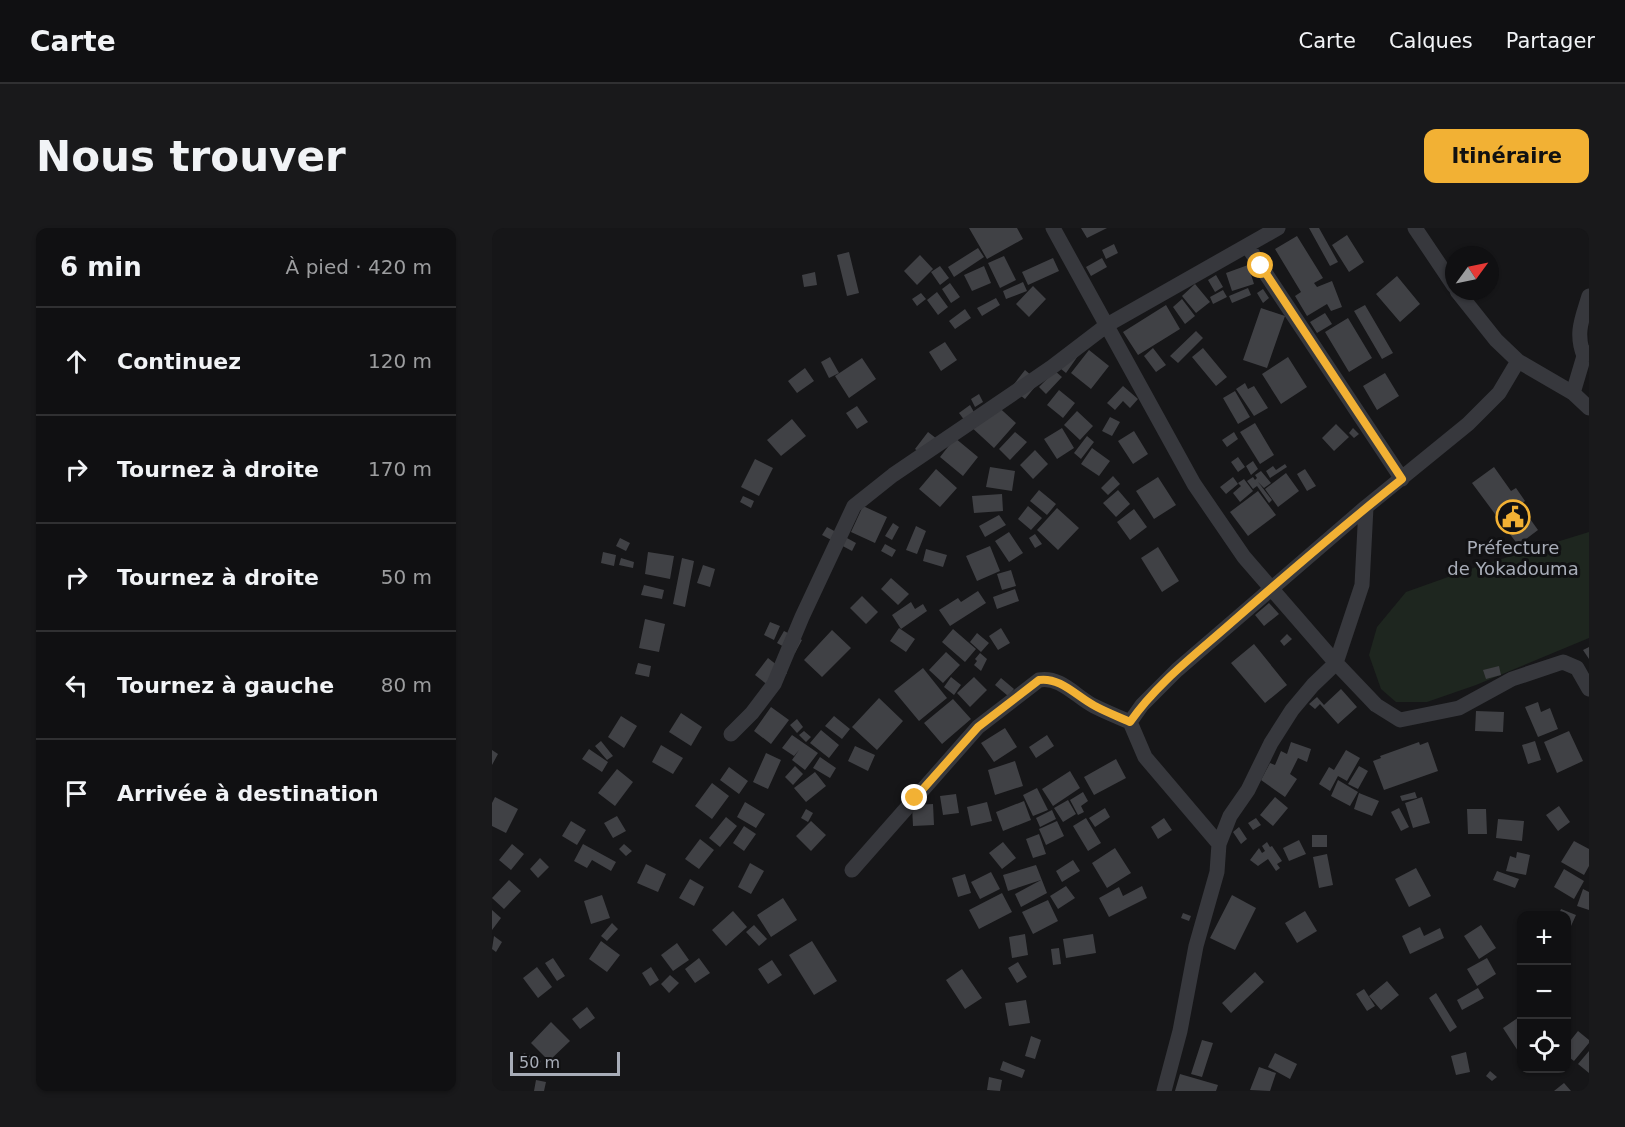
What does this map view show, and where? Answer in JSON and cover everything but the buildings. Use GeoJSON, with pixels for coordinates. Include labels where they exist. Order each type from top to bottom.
{"type":"FeatureCollection","features":[{"type":"Feature","properties":{"kind":"street"},"geometry":{"type":"LineString","coordinates":[[1053,228],[1194,484],[1244,557],[1336,663],[1376,705],[1400,720],[1459,708],[1512,679],[1563,662],[1577,668],[1589,689]]}},
{"type":"Feature","properties":{"kind":"street"},"geometry":{"type":"LineString","coordinates":[[730,734],[752,713],[774,684],[802,616],[854,506],[893,475],[1052,367],[1107,325],[1278,228]]}},
{"type":"Feature","properties":{"kind":"street"},"geometry":{"type":"LineString","coordinates":[[1415,228],[1445,273]]}},
{"type":"Feature","properties":{"kind":"street"},"geometry":{"type":"LineString","coordinates":[[1248,246],[1402,479]]}},
{"type":"Feature","properties":{"kind":"street"},"geometry":{"type":"LineString","coordinates":[[1573,393],[1586,355],[1579,343],[1579,327],[1589,296]]}},
{"type":"Feature","properties":{"kind":"street"},"geometry":{"type":"LineString","coordinates":[[1464,300],[1496,340],[1518,361],[1573,393],[1589,408]]}},
{"type":"Feature","properties":{"kind":"street"},"geometry":{"type":"LineString","coordinates":[[1130,722],[1142,705],[1177,670],[1366,507],[1468,424],[1499,393],[1518,361]]}},
{"type":"Feature","properties":{"kind":"street"},"geometry":{"type":"LineString","coordinates":[[1164,1091],[1180,1031],[1196,946],[1217,872],[1219,844],[1230,816],[1248,790],[1271,743],[1292,710],[1336,663],[1362,585],[1366,507]]}},
{"type":"Feature","properties":{"kind":"street"},"geometry":{"type":"LineString","coordinates":[[852,870],[978,727],[1039,680],[1048,679],[1063,685],[1094,706],[1130,722],[1145,757],[1219,844]]}},
{"type":"Feature","properties":{"kind":"shaded area"},"geometry":{"type":"Polygon","coordinates":[[[1589,532],[1589,638],[1476,685],[1427,702],[1396,702],[1381,689],[1369,655],[1377,627],[1406,592],[1479,566],[1589,532]]]}},
{"type":"Feature","properties":{"kind":"place","name":"Préfecture de Yokadouma"},"geometry":{"type":"Point","coordinates":[1513,517]}},
{"type":"Feature","properties":{"kind":"route"},"geometry":{"type":"LineString","coordinates":[[915,798],[978,727],[1039,680],[1048,679],[1063,685],[1094,706],[1130,722],[1142,705],[1177,670],[1366,507],[1402,479],[1261,266]]}}]}
